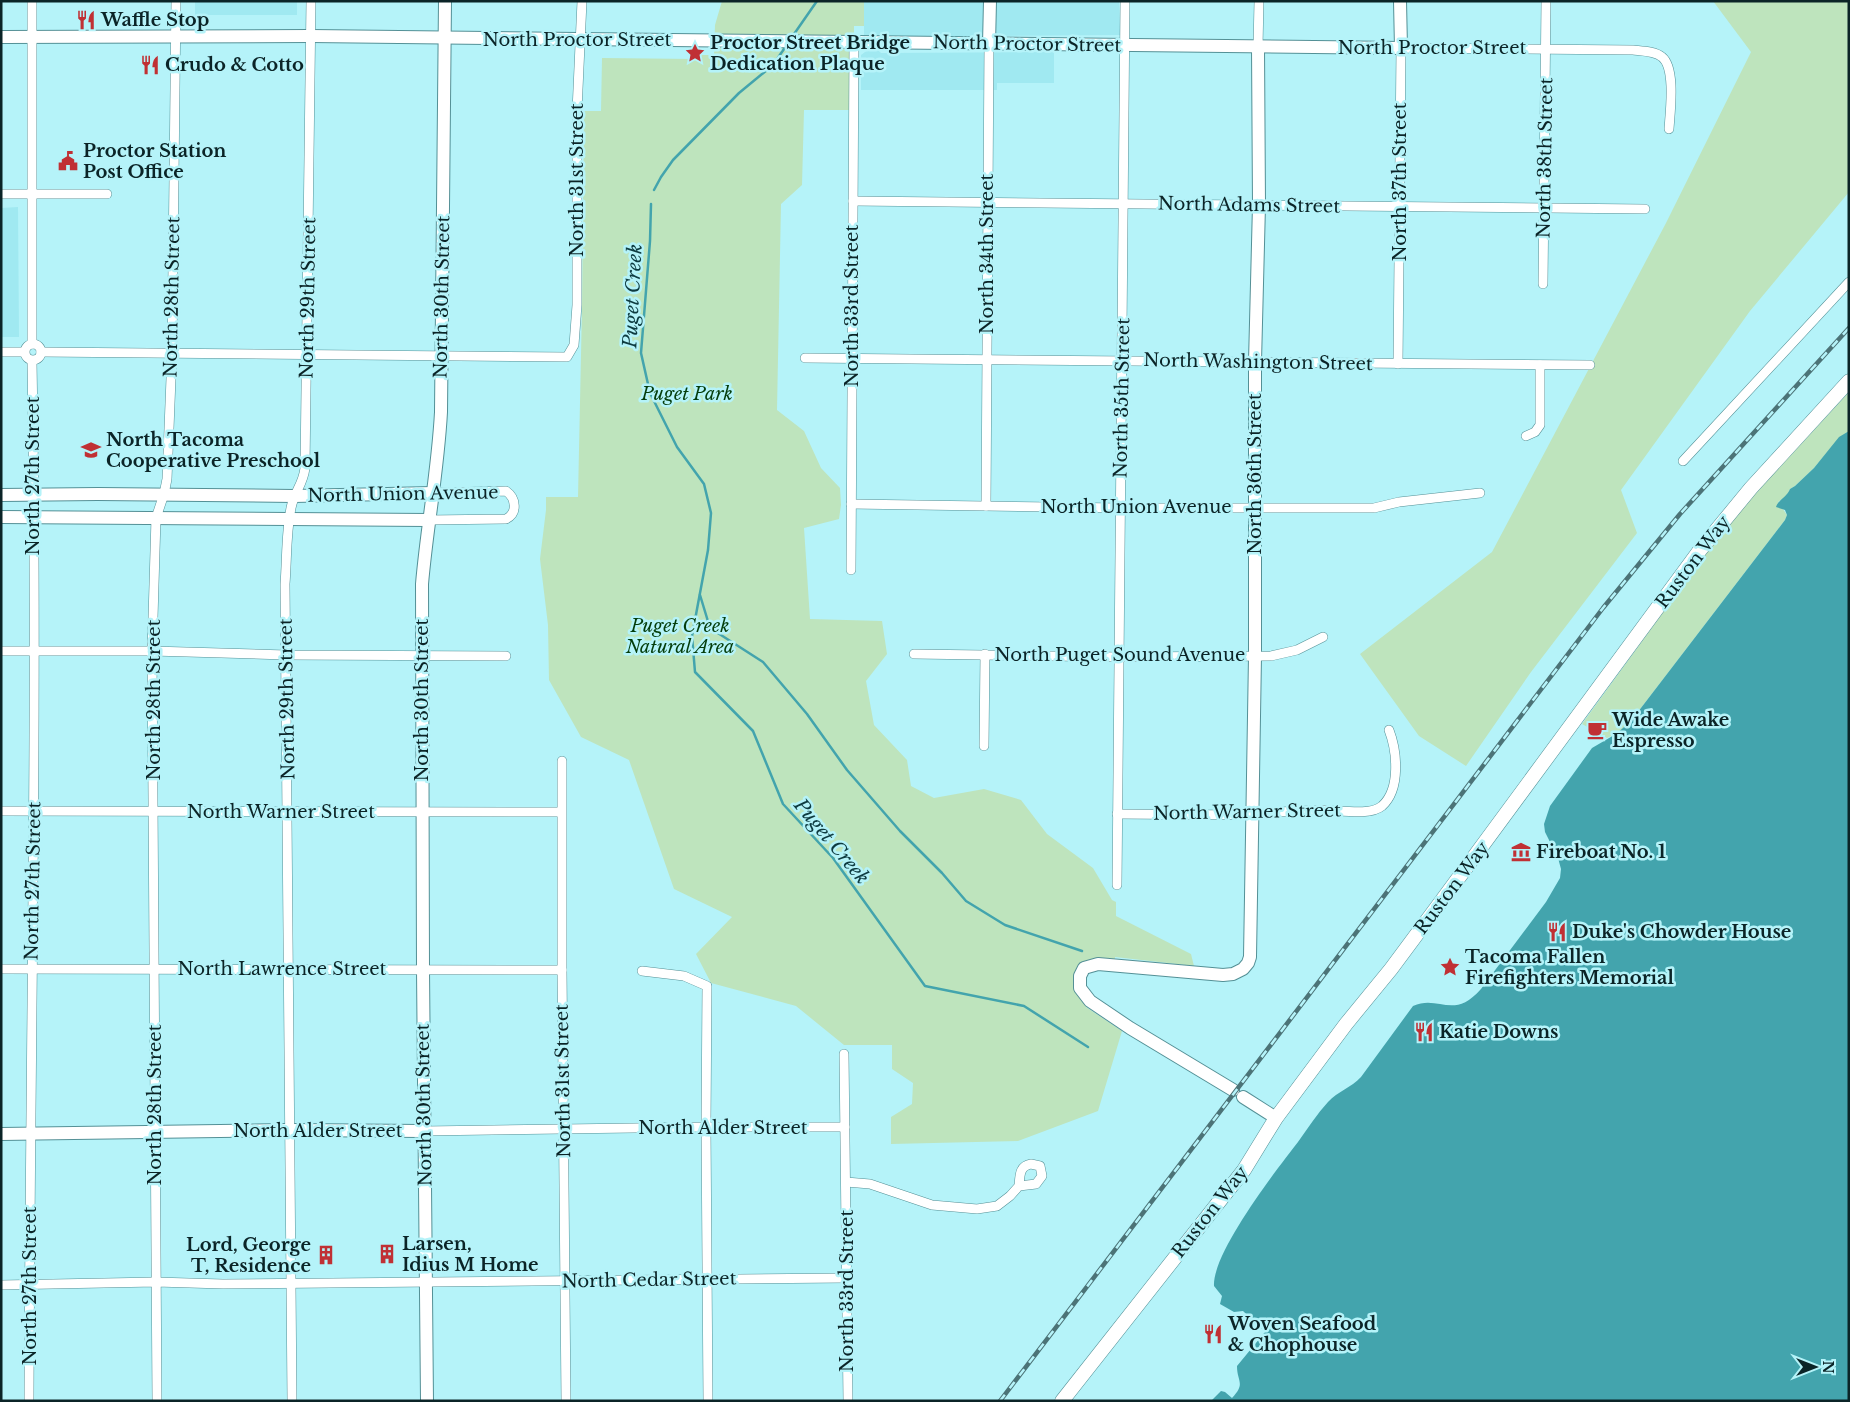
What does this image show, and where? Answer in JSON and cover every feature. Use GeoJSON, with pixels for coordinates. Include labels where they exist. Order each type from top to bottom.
{"type":"FeatureCollection","features":[{"type":"Feature","properties":{"kind":"main road","name":"Ruston Way"},"geometry":{"type":"LineString","coordinates":[[1062,1401],[1244,1170],[1276,1118],[1346,1024],[1391,969],[1449,892],[1700,550],[1751,488],[1849,381]]}},
{"type":"Feature","properties":{"kind":"street"},"geometry":{"type":"LineString","coordinates":[[32,1],[32,344]]}},
{"type":"Feature","properties":{"kind":"street","name":"North 28th Street"},"geometry":{"type":"LineString","coordinates":[[157,1401],[152,651],[156,518],[167,479],[172,353],[176,1]]}},
{"type":"Feature","properties":{"kind":"street","name":"North 29th Street"},"geometry":{"type":"LineString","coordinates":[[292,1401],[290,970],[285,584],[289,519],[294,496],[303,482],[305,468],[311,1]]}},
{"type":"Feature","properties":{"kind":"street","name":"North 30th Street"},"geometry":{"type":"LineString","coordinates":[[427,1401],[421,656],[422,584],[428,520],[439,445],[445,1]]}},
{"type":"Feature","properties":{"kind":"street","name":"North 31st Street"},"geometry":{"type":"LineString","coordinates":[[441,356],[567,357],[574,345],[577,305],[577,111],[582,1]]}},
{"type":"Feature","properties":{"kind":"street","name":"North 34th Street"},"geometry":{"type":"LineString","coordinates":[[986,506],[990,1]]}},
{"type":"Feature","properties":{"kind":"street","name":"North 35th Street"},"geometry":{"type":"LineString","coordinates":[[1117,884],[1125,1]]}},
{"type":"Feature","properties":{"kind":"street","name":"North 36th Street"},"geometry":{"type":"LineString","coordinates":[[1259,1],[1259,205],[1255,362],[1255,656],[1251,947],[1249,960],[1246,966],[1236,973],[1227,975],[1193,974],[1092,964],[1082,970],[1080,988],[1090,1001],[1130,1028],[1276,1118]]}},
{"type":"Feature","properties":{"kind":"street","name":"North 37th Street"},"geometry":{"type":"LineString","coordinates":[[1398,364],[1400,1]]}},
{"type":"Feature","properties":{"kind":"street","name":"North 38th Street"},"geometry":{"type":"LineString","coordinates":[[1543,284],[1546,1]]}},
{"type":"Feature","properties":{"kind":"street","name":"North Proctor Street"},"geometry":{"type":"LineString","coordinates":[[1,37],[311,36],[445,39],[1633,50],[1653,53],[1662,57],[1669,67],[1669,130]]}},
{"type":"Feature","properties":{"kind":"street","name":"North 33rd Street"},"geometry":{"type":"LineString","coordinates":[[849,42],[853,201],[850,570]]}},
{"type":"Feature","properties":{"kind":"street"},"geometry":{"type":"LineString","coordinates":[[1,194],[107,194]]}},
{"type":"Feature","properties":{"kind":"street","name":"North Adams Street"},"geometry":{"type":"LineString","coordinates":[[853,201],[1645,209]]}},
{"type":"Feature","properties":{"kind":"street"},"geometry":{"type":"LineString","coordinates":[[1683,461],[1849,282]]}},
{"type":"Feature","properties":{"kind":"street"},"geometry":{"type":"LineString","coordinates":[[32,344],[38,346],[41,352],[39,358],[32,361],[28,359],[24,352],[27,346],[32,344]]}},
{"type":"Feature","properties":{"kind":"street"},"geometry":{"type":"LineString","coordinates":[[1,352],[24,352]]}},
{"type":"Feature","properties":{"kind":"street"},"geometry":{"type":"LineString","coordinates":[[41,352],[441,356]]}},
{"type":"Feature","properties":{"kind":"street","name":"North Washington Street"},"geometry":{"type":"LineString","coordinates":[[805,358],[1590,365]]}},
{"type":"Feature","properties":{"kind":"street","name":"North 27th Street"},"geometry":{"type":"LineString","coordinates":[[29,1401],[30,1134],[35,811],[32,361]]}},
{"type":"Feature","properties":{"kind":"street"},"geometry":{"type":"LineString","coordinates":[[1526,436],[1535,432],[1540,425],[1540,365]]}},
{"type":"Feature","properties":{"kind":"street","name":"North Union Avenue"},"geometry":{"type":"LineString","coordinates":[[1,494],[294,496],[506,492],[513,498],[515,508],[513,513],[506,519],[1,517]]}},
{"type":"Feature","properties":{"kind":"street","name":"North Union Avenue"},"geometry":{"type":"LineString","coordinates":[[851,504],[1120,508],[1378,508],[1399,502],[1480,493]]}},
{"type":"Feature","properties":{"kind":"street","name":"North Puget Sound Avenue"},"geometry":{"type":"LineString","coordinates":[[914,654],[1120,657],[1255,656],[1289,653],[1323,637]]}},
{"type":"Feature","properties":{"kind":"street"},"geometry":{"type":"LineString","coordinates":[[1,651],[506,656]]}},
{"type":"Feature","properties":{"kind":"street"},"geometry":{"type":"LineString","coordinates":[[984,746],[986,654]]}},
{"type":"Feature","properties":{"kind":"street","name":"North Warner Street"},"geometry":{"type":"LineString","coordinates":[[1117,814],[1253,814],[1320,810],[1360,812],[1376,809],[1381,806],[1388,796],[1395,774],[1396,753],[1389,730]]}},
{"type":"Feature","properties":{"kind":"street","name":"North 31st Street"},"geometry":{"type":"LineString","coordinates":[[562,761],[566,1401]]}},
{"type":"Feature","properties":{"kind":"street","name":"North Warner Street"},"geometry":{"type":"LineString","coordinates":[[1,811],[561,812]]}},
{"type":"Feature","properties":{"kind":"street","name":"North Lawrence Street"},"geometry":{"type":"LineString","coordinates":[[1,969],[562,970]]}},
{"type":"Feature","properties":{"kind":"street"},"geometry":{"type":"LineString","coordinates":[[642,971],[684,976],[707,986],[708,1401]]}},
{"type":"Feature","properties":{"kind":"street","name":"North 33rd Street"},"geometry":{"type":"LineString","coordinates":[[844,1054],[848,1401]]}},
{"type":"Feature","properties":{"kind":"street","name":"North Alder Street"},"geometry":{"type":"LineString","coordinates":[[1,1134],[290,1130],[424,1131],[845,1127]]}},
{"type":"Feature","properties":{"kind":"street"},"geometry":{"type":"LineString","coordinates":[[846,1182],[870,1184],[932,1205],[967,1209],[985,1209],[997,1206],[1019,1186]]}},
{"type":"Feature","properties":{"kind":"street","name":"North Cedar Street"},"geometry":{"type":"LineString","coordinates":[[1,1286],[156,1282],[292,1284],[846,1278]]}},
{"type":"Feature","properties":{"kind":"shaded area"},"geometry":{"type":"Polygon","coordinates":[[[195,1],[297,1],[297,15],[195,15],[195,1]]]}},
{"type":"Feature","properties":{"kind":"shaded area"},"geometry":{"type":"Polygon","coordinates":[[[864,1],[1119,1],[1120,35],[864,37],[864,1]]]}},
{"type":"Feature","properties":{"kind":"shaded area"},"geometry":{"type":"Polygon","coordinates":[[[869,49],[877,49],[881,53],[1054,52],[1054,83],[997,83],[997,90],[861,90],[861,55],[869,49]]]}},
{"type":"Feature","properties":{"kind":"shaded area"},"geometry":{"type":"Polygon","coordinates":[[[18,207],[19,337],[1,337],[1,208],[18,207]]]}},
{"type":"Feature","properties":{"kind":"shaded area"},"geometry":{"type":"Polygon","coordinates":[[[1849,431],[1849,1401],[1211,1401],[1221,1391],[1232,1398],[1236,1393],[1240,1386],[1237,1366],[1265,1332],[1243,1311],[1234,1312],[1220,1304],[1222,1296],[1214,1286],[1216,1271],[1223,1253],[1247,1212],[1320,1111],[1332,1098],[1361,1077],[1413,1006],[1422,1003],[1454,1005],[1462,1003],[1481,989],[1546,902],[1560,878],[1561,869],[1558,858],[1545,832],[1544,824],[1550,806],[1592,748],[1616,734],[1631,721],[1785,520],[1787,515],[1785,510],[1776,507],[1779,502],[1790,489],[1814,468],[1839,437],[1849,431]]]}},
{"type":"Feature","properties":{"kind":"green space","name":"Puget Creek Natural Area"},"geometry":{"type":"Polygon","coordinates":[[[722,1],[864,1],[864,26],[854,26],[854,110],[804,110],[802,185],[781,204],[777,410],[804,431],[821,468],[840,488],[841,505],[839,519],[804,528],[810,619],[882,621],[887,654],[866,681],[874,725],[907,760],[911,786],[934,798],[984,789],[1021,800],[1047,834],[1093,868],[1112,900],[1116,902],[1116,916],[1191,954],[1194,966],[1115,957],[1115,959],[1081,967],[1088,1003],[1086,1007],[1122,1031],[1098,1111],[1018,1141],[891,1144],[891,1117],[912,1104],[913,1083],[892,1069],[892,1045],[844,1045],[796,1006],[711,983],[696,954],[732,917],[674,889],[629,760],[581,737],[549,680],[548,625],[540,559],[546,497],[578,497],[584,111],[601,111],[602,58],[695,59],[695,55],[714,55],[715,25],[722,1]]]}},
{"type":"Feature","properties":{"kind":"green space"},"geometry":{"type":"Polygon","coordinates":[[[1713,1],[1849,1],[1849,192],[1750,311],[1621,490],[1637,533],[1531,672],[1466,766],[1419,736],[1360,654],[1492,552],[1666,223],[1751,52],[1713,1]]]}},
{"type":"Feature","properties":{"kind":"green space"},"geometry":{"type":"Polygon","coordinates":[[[1849,392],[1849,431],[1839,438],[1814,468],[1790,489],[1787,496],[1778,502],[1787,515],[1785,520],[1631,721],[1616,734],[1607,738],[1582,724],[1709,549],[1755,494],[1849,392]]]}},
{"type":"Feature","properties":{"kind":"waterway","name":"Puget Creek"},"geometry":{"type":"LineString","coordinates":[[792,37],[817,1]]}},
{"type":"Feature","properties":{"kind":"waterway","name":"Puget Creek"},"geometry":{"type":"LineString","coordinates":[[654,190],[673,160],[739,93],[773,65],[786,46]]}},
{"type":"Feature","properties":{"kind":"waterway","name":"Puget Creek"},"geometry":{"type":"LineString","coordinates":[[651,204],[641,353],[650,393],[677,447],[704,484],[711,513],[708,550],[692,636],[695,672],[753,731],[783,804],[833,858],[925,986],[1024,1006],[1088,1047]]}},
{"type":"Feature","properties":{"kind":"waterway"},"geometry":{"type":"LineString","coordinates":[[700,595],[710,628],[763,662],[807,714],[847,770],[900,831],[942,873],[966,901],[1005,925],[1082,951]]}},
{"type":"Feature","properties":{"kind":"railway"},"geometry":{"type":"LineString","coordinates":[[1000,1401],[1603,608],[1680,514],[1849,328]]}},
{"type":"Feature","properties":{"kind":"place","name":"Waffle Stop"},"geometry":{"type":"Point","coordinates":[86,20]}},
{"type":"Feature","properties":{"kind":"place","name":"Proctor Street Bridge Dedication Plaque"},"geometry":{"type":"Point","coordinates":[695,53]}},
{"type":"Feature","properties":{"kind":"place","name":"Crudo & Cotto"},"geometry":{"type":"Point","coordinates":[150,65]}},
{"type":"Feature","properties":{"kind":"place","name":"Proctor Station Post Office"},"geometry":{"type":"Point","coordinates":[68,161]}},
{"type":"Feature","properties":{"kind":"place","name":"North Tacoma Cooperative Preschool"},"geometry":{"type":"Point","coordinates":[91,450]}},
{"type":"Feature","properties":{"kind":"place","name":"Wide Awake Espresso"},"geometry":{"type":"Point","coordinates":[1597,730]}},
{"type":"Feature","properties":{"kind":"place","name":"Fireboat No. 1"},"geometry":{"type":"Point","coordinates":[1521,852]}},
{"type":"Feature","properties":{"kind":"place","name":"Duke's Chowder House"},"geometry":{"type":"Point","coordinates":[1557,932]}},
{"type":"Feature","properties":{"kind":"place","name":"Tacoma Fallen Firefighters Memorial"},"geometry":{"type":"Point","coordinates":[1450,967]}},
{"type":"Feature","properties":{"kind":"place","name":"Katie Downs"},"geometry":{"type":"Point","coordinates":[1424,1032]}},
{"type":"Feature","properties":{"kind":"place","name":"Larsen, Idius M Home"},"geometry":{"type":"Point","coordinates":[387,1254]}},
{"type":"Feature","properties":{"kind":"place","name":"Lord, George T, Residence"},"geometry":{"type":"Point","coordinates":[326,1255]}},
{"type":"Feature","properties":{"kind":"place","name":"Woven Seafood & Chophouse"},"geometry":{"type":"Point","coordinates":[1213,1334]}},
{"type":"Feature","properties":{"kind":"park label","name":"Puget Park"},"geometry":{"type":"Point","coordinates":[687,394]}}]}
